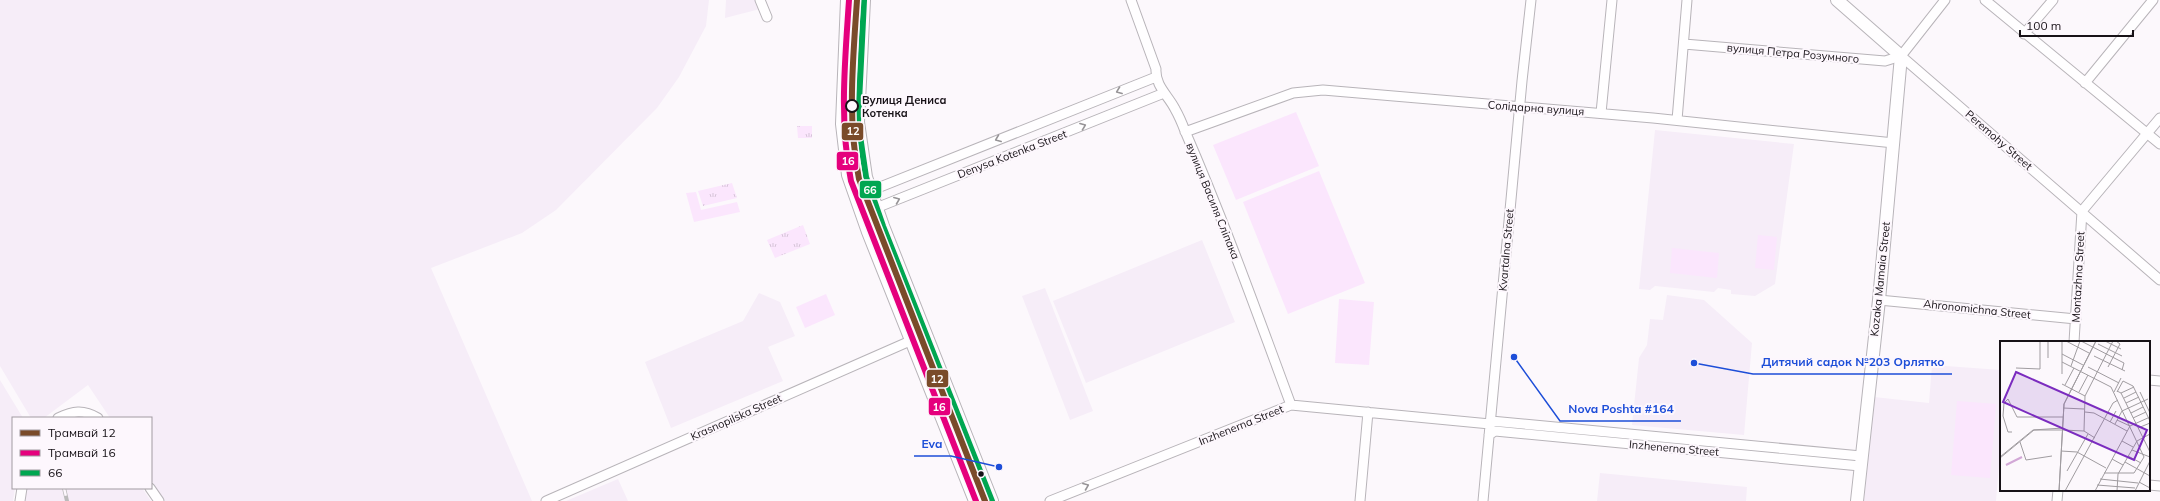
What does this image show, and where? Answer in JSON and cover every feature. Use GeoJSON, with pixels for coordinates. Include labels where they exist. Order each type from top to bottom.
{"type":"FeatureCollection","features":[{"type":"Feature","properties":{"kind":"main road"},"geometry":{"type":"LineString","coordinates":[[847,0],[842,124],[846,166],[861,214],[975,501]]}},
{"type":"Feature","properties":{"kind":"main road"},"geometry":{"type":"LineString","coordinates":[[864,0],[858,122],[861,156],[876,208],[992,501]]}},
{"type":"Feature","properties":{"kind":"main road","name":"Peremohy Street"},"geometry":{"type":"LineString","coordinates":[[1837,0],[1901,56]]}},
{"type":"Feature","properties":{"kind":"main road","name":"Kozaka Mamaia Street"},"geometry":{"type":"LineString","coordinates":[[1857,501],[1879,300],[1901,56]]}},
{"type":"Feature","properties":{"kind":"street"},"geometry":{"type":"LineString","coordinates":[[760,0],[767,17]]}},
{"type":"Feature","properties":{"kind":"street","name":"вулиця Василя Сліпака"},"geometry":{"type":"LineString","coordinates":[[1131,0],[1154,62],[1156,77],[1164,93],[1174,107],[1185,132],[1250,294],[1291,405]]}},
{"type":"Feature","properties":{"kind":"street","name":"Kvartalna Street"},"geometry":{"type":"LineString","coordinates":[[1483,501],[1531,0]]}},
{"type":"Feature","properties":{"kind":"street"},"geometry":{"type":"LineString","coordinates":[[1601,113],[1612,0]]}},
{"type":"Feature","properties":{"kind":"street"},"geometry":{"type":"LineString","coordinates":[[1677,120],[1688,0]]}},
{"type":"Feature","properties":{"kind":"street"},"geometry":{"type":"LineString","coordinates":[[1901,56],[1945,0]]}},
{"type":"Feature","properties":{"kind":"street"},"geometry":{"type":"LineString","coordinates":[[1985,0],[2024,34],[2160,144]]}},
{"type":"Feature","properties":{"kind":"street"},"geometry":{"type":"LineString","coordinates":[[2024,34],[2053,0]]}},
{"type":"Feature","properties":{"kind":"street"},"geometry":{"type":"LineString","coordinates":[[2085,83],[2153,0]]}},
{"type":"Feature","properties":{"kind":"street","name":"вулиця Петра Розумного"},"geometry":{"type":"LineString","coordinates":[[1684,44],[1885,61],[1901,56]]}},
{"type":"Feature","properties":{"kind":"street","name":"Peremohy Street"},"geometry":{"type":"LineString","coordinates":[[1901,56],[2160,280]]}},
{"type":"Feature","properties":{"kind":"street","name":"Denysa Kotenka Street"},"geometry":{"type":"LineString","coordinates":[[855,197],[1156,77]]}},
{"type":"Feature","properties":{"kind":"street","name":"Солідарна вулиця"},"geometry":{"type":"LineString","coordinates":[[1185,132],[1281,97],[1306,91],[1339,91],[1677,120],[1894,143]]}},
{"type":"Feature","properties":{"kind":"street","name":"Denysa Kotenka Street"},"geometry":{"type":"LineString","coordinates":[[861,214],[1164,93]]}},
{"type":"Feature","properties":{"kind":"street"},"geometry":{"type":"LineString","coordinates":[[2082,211],[2160,118]]}},
{"type":"Feature","properties":{"kind":"street","name":"Montazhna Street"},"geometry":{"type":"LineString","coordinates":[[2074,341],[2082,211]]}},
{"type":"Feature","properties":{"kind":"street","name":"Ahronomichna Street"},"geometry":{"type":"LineString","coordinates":[[1879,300],[2076,319]]}},
{"type":"Feature","properties":{"kind":"street","name":"Krasnopilska Street"},"geometry":{"type":"LineString","coordinates":[[546,501],[926,334]]}},
{"type":"Feature","properties":{"kind":"street"},"geometry":{"type":"LineString","coordinates":[[2150,380],[2160,381]]}},
{"type":"Feature","properties":{"kind":"street","name":"Inzhenerna Street"},"geometry":{"type":"LineString","coordinates":[[1050,501],[1291,405],[1491,422],[1861,461]]}},
{"type":"Feature","properties":{"kind":"street"},"geometry":{"type":"LineString","coordinates":[[60,417],[70,412],[82,411],[96,417]]}},
{"type":"Feature","properties":{"kind":"street"},"geometry":{"type":"LineString","coordinates":[[1360,501],[1368,412]]}},
{"type":"Feature","properties":{"kind":"street","name":"Inzhenerna Street"},"geometry":{"type":"LineString","coordinates":[[1489,435],[1495,431],[1861,461]]}},
{"type":"Feature","properties":{"kind":"street"},"geometry":{"type":"LineString","coordinates":[[2150,485],[2160,486]]}},
{"type":"Feature","properties":{"kind":"street"},"geometry":{"type":"LineString","coordinates":[[20,501],[22,489]]}},
{"type":"Feature","properties":{"kind":"street"},"geometry":{"type":"LineString","coordinates":[[151,489],[159,501]]}},
{"type":"Feature","properties":{"kind":"street"},"geometry":{"type":"LineString","coordinates":[[2057,501],[2058,491]]}},
{"type":"Feature","properties":{"kind":"shaded area"},"geometry":{"type":"Polygon","coordinates":[[[0,0],[709,0],[706,26],[679,77],[657,108],[556,210],[522,233],[431,268],[532,501],[165,501],[152,482],[152,417],[109,417],[88,385],[45,417],[30,417],[0,366],[0,0]]]}},
{"type":"Feature","properties":{"kind":"shaded area"},"geometry":{"type":"Polygon","coordinates":[[[726,0],[757,0],[760,9],[725,18],[726,0]]]}},
{"type":"Feature","properties":{"kind":"shaded area"},"geometry":{"type":"Polygon","coordinates":[[[1655,130],[1794,144],[1775,284],[1755,296],[1731,294],[1731,290],[1718,288],[1714,292],[1655,286],[1650,290],[1639,289],[1655,130]]]}},
{"type":"Feature","properties":{"kind":"shaded area"},"geometry":{"type":"Polygon","coordinates":[[[1202,240],[1235,322],[1086,383],[1053,301],[1202,240]]]}},
{"type":"Feature","properties":{"kind":"shaded area"},"geometry":{"type":"Polygon","coordinates":[[[1045,288],[1093,411],[1070,420],[1022,296],[1045,288]]]}},
{"type":"Feature","properties":{"kind":"shaded area"},"geometry":{"type":"Polygon","coordinates":[[[759,293],[780,302],[795,336],[768,347],[783,381],[671,428],[645,362],[743,321],[759,293]]]}},
{"type":"Feature","properties":{"kind":"shaded area"},"geometry":{"type":"Polygon","coordinates":[[[1667,295],[1704,300],[1752,343],[1744,435],[1632,425],[1639,358],[1647,345],[1650,319],[1663,320],[1667,295]]]}},
{"type":"Feature","properties":{"kind":"shaded area"},"geometry":{"type":"Polygon","coordinates":[[[1932,365],[2000,370],[2000,453],[1996,501],[1864,501],[1874,397],[1929,403],[1932,365]]]}},
{"type":"Feature","properties":{"kind":"shaded area"},"geometry":{"type":"Polygon","coordinates":[[[0,380],[22,417],[12,417],[12,489],[15,489],[13,501],[0,501],[0,380]]]}},
{"type":"Feature","properties":{"kind":"shaded area"},"geometry":{"type":"Polygon","coordinates":[[[1600,473],[1747,487],[1746,501],[1597,501],[1600,473]]]}},
{"type":"Feature","properties":{"kind":"shaded area"},"geometry":{"type":"Polygon","coordinates":[[[618,479],[628,501],[566,501],[618,479]]]}},
{"type":"Feature","properties":{"kind":"shaded area"},"geometry":{"type":"Polygon","coordinates":[[[25,489],[143,489],[151,501],[23,501],[25,489]]]}},
{"type":"Feature","properties":{"kind":"green space"},"geometry":{"type":"Polygon","coordinates":[[[1296,112],[1319,166],[1236,200],[1213,145],[1296,112]]]}},
{"type":"Feature","properties":{"kind":"green space"},"geometry":{"type":"Polygon","coordinates":[[[797,126],[812,126],[812,138],[798,138],[797,126]]]}},
{"type":"Feature","properties":{"kind":"green space"},"geometry":{"type":"Polygon","coordinates":[[[1319,171],[1365,283],[1288,314],[1243,202],[1319,171]]]}},
{"type":"Feature","properties":{"kind":"green space"},"geometry":{"type":"Polygon","coordinates":[[[732,183],[737,198],[703,206],[698,191],[732,183]]]}},
{"type":"Feature","properties":{"kind":"green space"},"geometry":{"type":"Polygon","coordinates":[[[696,192],[701,210],[737,202],[740,212],[694,222],[686,193],[696,192]]]}},
{"type":"Feature","properties":{"kind":"green space"},"geometry":{"type":"Polygon","coordinates":[[[803,225],[810,244],[775,258],[767,240],[803,225]]]}},
{"type":"Feature","properties":{"kind":"green space"},"geometry":{"type":"Polygon","coordinates":[[[1758,235],[1777,237],[1774,270],[1755,268],[1758,235]]]}},
{"type":"Feature","properties":{"kind":"green space"},"geometry":{"type":"Polygon","coordinates":[[[1672,248],[1719,253],[1717,278],[1670,273],[1672,248]]]}},
{"type":"Feature","properties":{"kind":"green space"},"geometry":{"type":"Polygon","coordinates":[[[826,294],[835,315],[805,328],[796,307],[826,294]]]}},
{"type":"Feature","properties":{"kind":"green space"},"geometry":{"type":"Polygon","coordinates":[[[1339,299],[1374,302],[1369,365],[1335,363],[1339,299]]]}},
{"type":"Feature","properties":{"kind":"green space"},"geometry":{"type":"Polygon","coordinates":[[[1957,401],[1996,404],[1990,478],[1951,475],[1957,401]]]}},
{"type":"Feature","properties":{"kind":"railway"},"geometry":{"type":"LineString","coordinates":[[64,489],[67,501]]}},
{"type":"Feature","properties":{"kind":"tram line","name":"16"},"geometry":{"type":"LineString","coordinates":[[849,0],[844,113],[847,158],[851,181],[976,501]]}},
{"type":"Feature","properties":{"kind":"tram line","name":"12"},"geometry":{"type":"LineString","coordinates":[[857,0],[852,112],[855,157],[859,179],[985,501]]}},
{"type":"Feature","properties":{"kind":"transit line","name":"66"},"geometry":{"type":"LineString","coordinates":[[864,0],[858,122],[866,177],[883,226],[992,501]]}},
{"type":"Feature","properties":{"kind":"place","name":"Вулиця Дениса Котенка"},"geometry":{"type":"Point","coordinates":[852,106]}},
{"type":"Feature","properties":{"kind":"place","name":"Nova Poshta #164"},"geometry":{"type":"Point","coordinates":[1514,357]}},
{"type":"Feature","properties":{"kind":"place","name":"Дитячий садок №203 Орлятко"},"geometry":{"type":"Point","coordinates":[1694,363]}},
{"type":"Feature","properties":{"kind":"place","name":"Eva"},"geometry":{"type":"Point","coordinates":[999,467]}}]}
